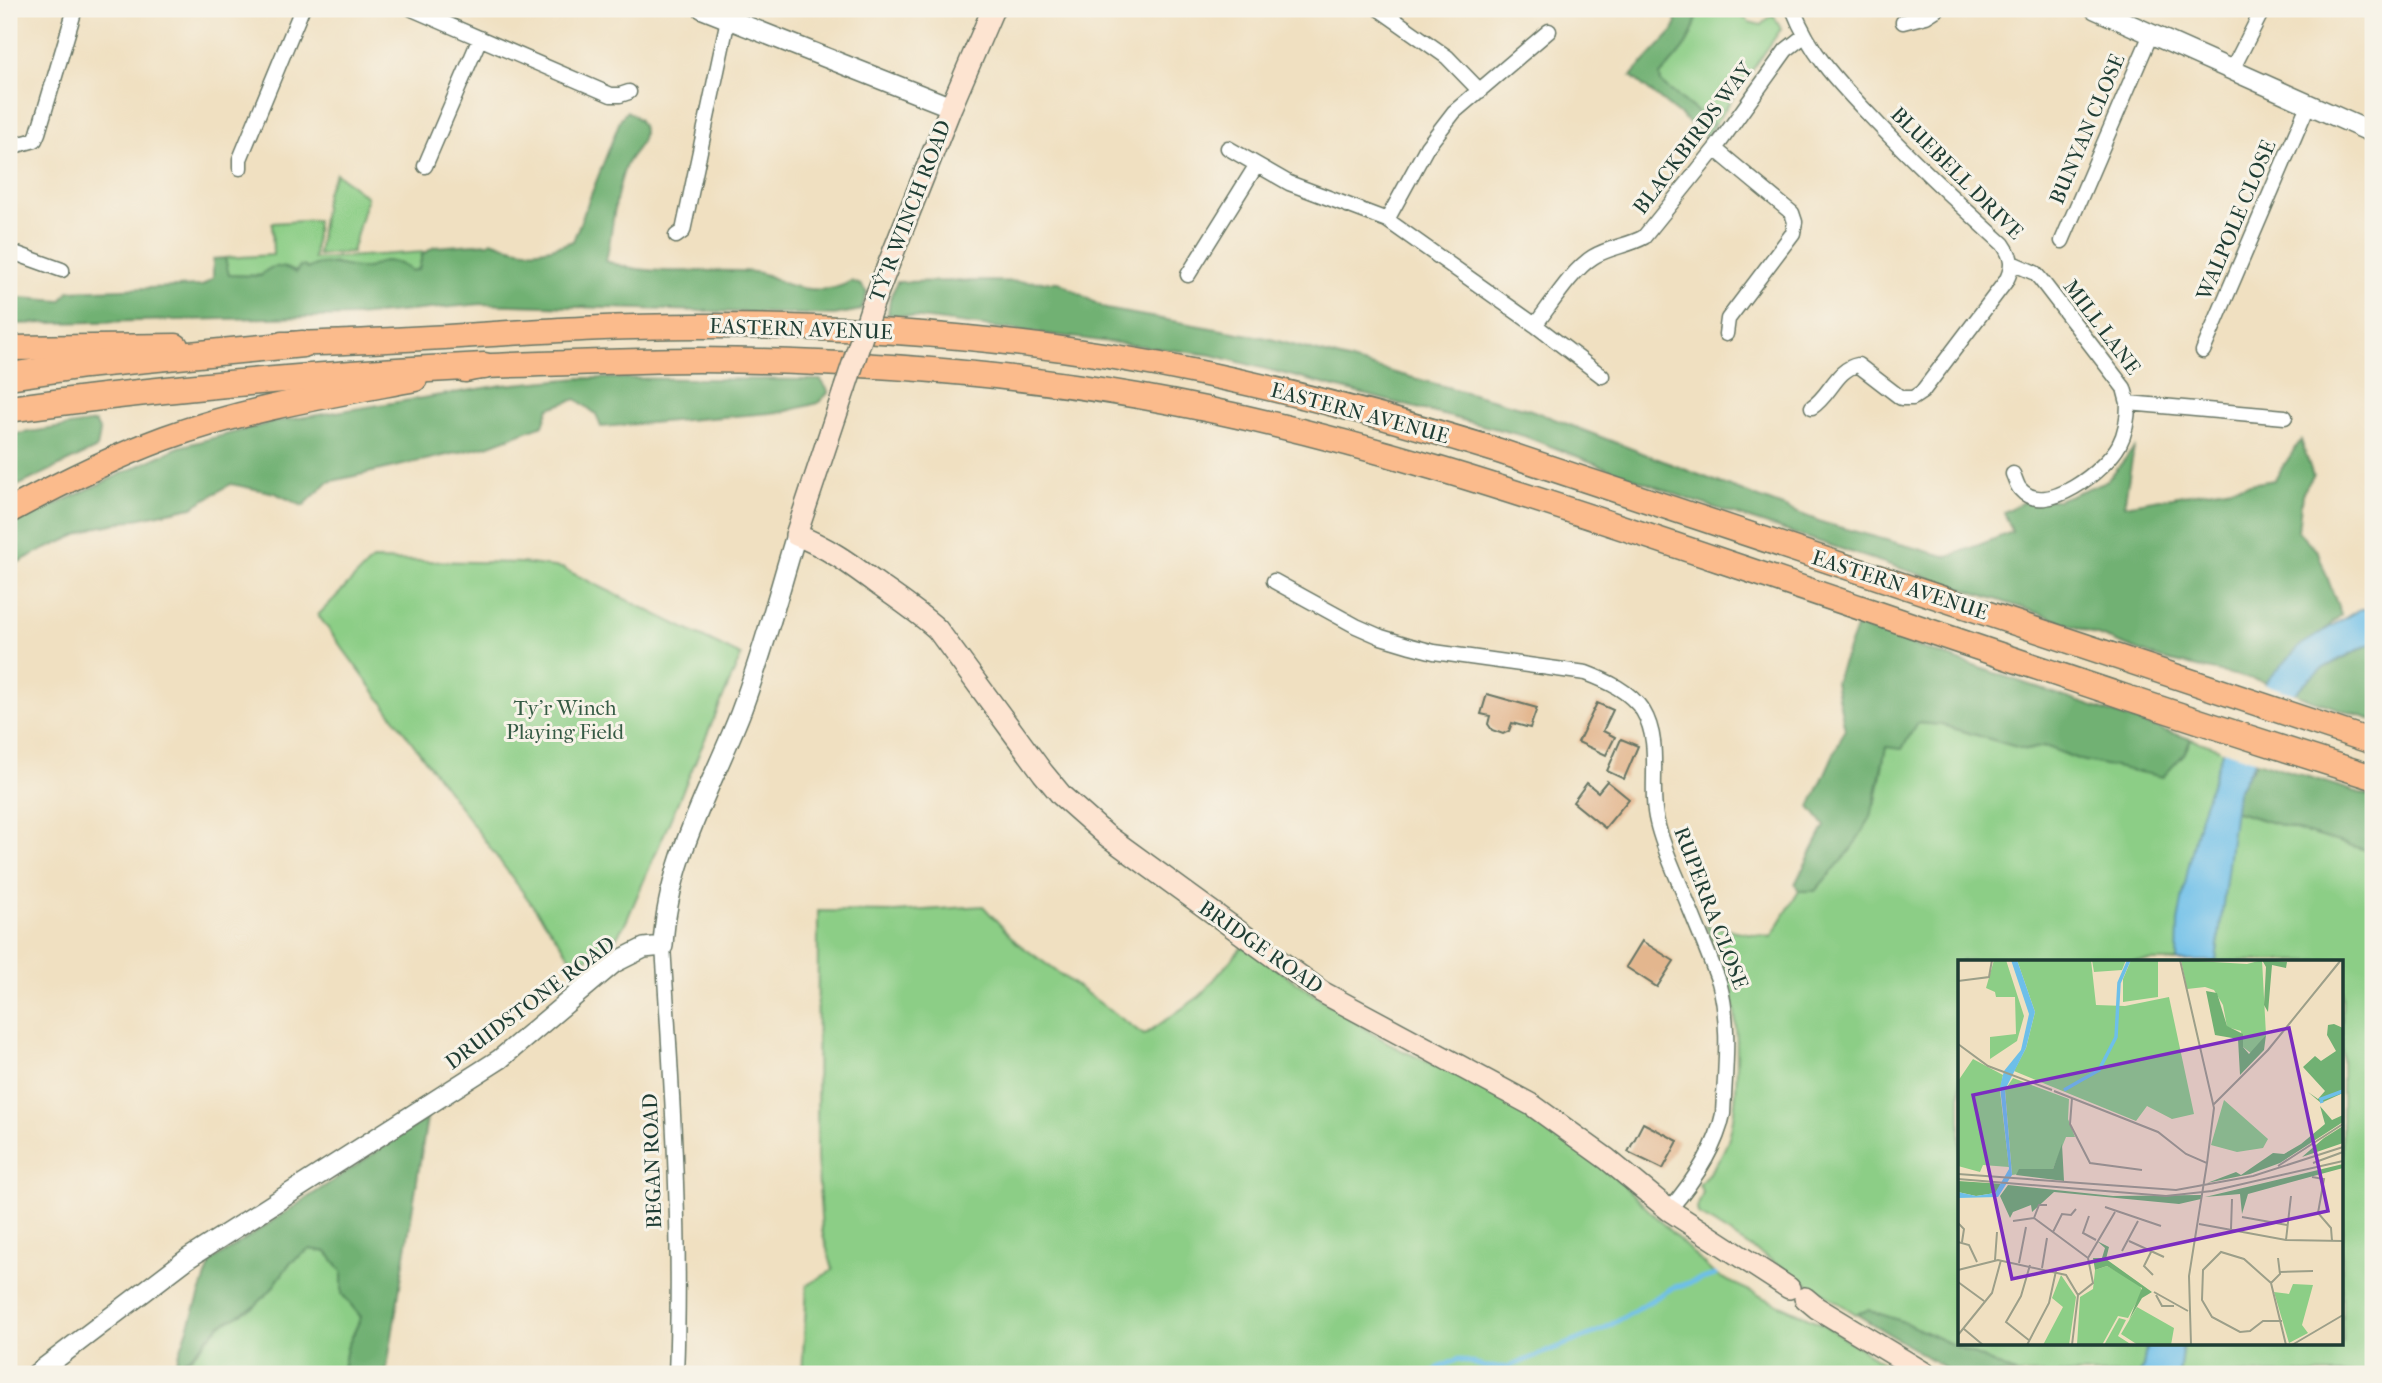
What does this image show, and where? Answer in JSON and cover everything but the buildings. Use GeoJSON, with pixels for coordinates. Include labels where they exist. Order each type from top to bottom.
{"type":"FeatureCollection","features":[{"type":"Feature","properties":{"kind":"highway","name":"EASTERN AVENUE"},"geometry":{"type":"LineString","coordinates":[[9,348],[303,344],[580,329],[807,327],[988,341],[1142,362],[1267,388],[1429,429],[2373,741]]}},
{"type":"Feature","properties":{"kind":"highway"},"geometry":{"type":"LineString","coordinates":[[9,376],[85,365],[303,344]]}},
{"type":"Feature","properties":{"kind":"highway","name":"EASTERN AVENUE"},"geometry":{"type":"LineString","coordinates":[[9,511],[108,462],[199,427],[310,398],[484,366],[694,360],[808,362],[906,367],[1066,385],[1203,408],[1319,434],[1492,484],[2373,777]]}},
{"type":"Feature","properties":{"kind":"highway"},"geometry":{"type":"LineString","coordinates":[[9,409],[90,398],[274,380],[484,366]]}},
{"type":"Feature","properties":{"kind":"main road","name":"TŶ'R WINCH ROAD"},"geometry":{"type":"LineString","coordinates":[[796,535],[872,306],[993,9]]}},
{"type":"Feature","properties":{"kind":"main road","name":"BRIDGE ROAD"},"geometry":{"type":"LineString","coordinates":[[796,535],[816,542],[845,560],[937,629],[1043,774],[1062,796],[1107,835],[1322,992],[1532,1105],[1606,1159],[1669,1210],[1817,1308],[1926,1374]]}},
{"type":"Feature","properties":{"kind":"street"},"geometry":{"type":"LineString","coordinates":[[9,150],[10,147],[35,141],[75,9]]}},
{"type":"Feature","properties":{"kind":"street"},"geometry":{"type":"LineString","coordinates":[[240,167],[240,159],[302,9]]}},
{"type":"Feature","properties":{"kind":"street"},"geometry":{"type":"LineString","coordinates":[[412,9],[611,94],[620,96],[629,92]]}},
{"type":"Feature","properties":{"kind":"street"},"geometry":{"type":"LineString","coordinates":[[703,9],[951,107]]}},
{"type":"Feature","properties":{"kind":"street"},"geometry":{"type":"LineString","coordinates":[[1379,9],[1447,57],[1480,91]]}},
{"type":"Feature","properties":{"kind":"street","name":"BLUEBELL DRIVE"},"geometry":{"type":"LineString","coordinates":[[1793,9],[1804,36],[1827,70],[1932,180],[2003,244],[2012,263],[2012,271],[2006,281],[1922,392],[1913,398],[1901,398],[1858,365],[1843,371],[1822,400],[1812,407]]}},
{"type":"Feature","properties":{"kind":"street"},"geometry":{"type":"LineString","coordinates":[[1903,22],[1926,16],[1937,9]]}},
{"type":"Feature","properties":{"kind":"street"},"geometry":{"type":"LineString","coordinates":[[2095,9],[2373,133]]}},
{"type":"Feature","properties":{"kind":"street"},"geometry":{"type":"LineString","coordinates":[[2232,70],[2263,9]]}},
{"type":"Feature","properties":{"kind":"street"},"geometry":{"type":"LineString","coordinates":[[676,236],[683,230],[729,19]]}},
{"type":"Feature","properties":{"kind":"street"},"geometry":{"type":"LineString","coordinates":[[1387,220],[1412,172],[1441,127],[1454,112],[1549,31]]}},
{"type":"Feature","properties":{"kind":"street","name":"BUNYAN CLOSE"},"geometry":{"type":"LineString","coordinates":[[2062,241],[2151,34]]}},
{"type":"Feature","properties":{"kind":"street","name":"BLACKBIRDS WAY"},"geometry":{"type":"LineString","coordinates":[[1535,325],[1579,269],[1592,257],[1644,237],[1715,149],[1786,50],[1804,36]]}},
{"type":"Feature","properties":{"kind":"street"},"geometry":{"type":"LineString","coordinates":[[425,166],[480,38]]}},
{"type":"Feature","properties":{"kind":"street","name":"WALPOLE CLOSE"},"geometry":{"type":"LineString","coordinates":[[2203,351],[2308,105]]}},
{"type":"Feature","properties":{"kind":"street"},"geometry":{"type":"LineString","coordinates":[[1228,148],[1256,166],[1315,194],[1387,220],[1602,376]]}},
{"type":"Feature","properties":{"kind":"street"},"geometry":{"type":"LineString","coordinates":[[1715,149],[1792,213],[1795,222],[1793,233],[1728,319],[1726,334]]}},
{"type":"Feature","properties":{"kind":"street"},"geometry":{"type":"LineString","coordinates":[[1188,275],[1256,166]]}},
{"type":"Feature","properties":{"kind":"street"},"geometry":{"type":"LineString","coordinates":[[9,251],[62,270]]}},
{"type":"Feature","properties":{"kind":"street","name":"MILL LANE"},"geometry":{"type":"LineString","coordinates":[[2012,263],[2035,273],[2124,388],[2128,403],[2284,417]]}},
{"type":"Feature","properties":{"kind":"street"},"geometry":{"type":"LineString","coordinates":[[2013,474],[2020,489],[2030,496],[2046,498],[2069,491],[2098,470],[2118,448],[2128,417],[2128,403]]}},
{"type":"Feature","properties":{"kind":"street"},"geometry":{"type":"LineString","coordinates":[[663,946],[668,900],[685,841],[740,712],[796,535]]}},
{"type":"Feature","properties":{"kind":"street","name":"RUPERRA CLOSE"},"geometry":{"type":"LineString","coordinates":[[1274,581],[1381,637],[1434,652],[1586,673],[1608,682],[1628,695],[1642,710],[1650,727],[1654,748],[1656,820],[1663,844],[1720,982],[1727,1026],[1723,1114],[1716,1143],[1669,1210]]}},
{"type":"Feature","properties":{"kind":"street","name":"DRUIDSTONE ROAD"},"geometry":{"type":"LineString","coordinates":[[36,1374],[187,1259],[500,1059],[614,963],[644,948],[663,946]]}},
{"type":"Feature","properties":{"kind":"street","name":"BEGAN ROAD"},"geometry":{"type":"LineString","coordinates":[[663,946],[675,1188],[678,1306],[676,1374]]}},
{"type":"Feature","properties":{"kind":"green space"},"geometry":{"type":"Polygon","coordinates":[[[1674,9],[1705,9],[1698,10],[1689,39],[1660,75],[1661,83],[1714,125],[1707,137],[1631,76],[1673,31],[1676,25],[1674,9]]]}},
{"type":"Feature","properties":{"kind":"green space"},"geometry":{"type":"Polygon","coordinates":[[[1735,9],[1749,22],[1761,25],[1773,14],[1781,29],[1714,125],[1661,83],[1660,75],[1689,39],[1698,10],[1735,9]]]}},
{"type":"Feature","properties":{"kind":"green space"},"geometry":{"type":"Polygon","coordinates":[[[627,111],[640,122],[643,136],[622,177],[606,261],[642,270],[759,273],[789,285],[813,289],[829,289],[851,281],[861,285],[867,293],[861,310],[834,315],[482,304],[356,316],[9,324],[9,297],[61,301],[69,291],[202,286],[213,278],[213,259],[225,258],[229,275],[261,276],[273,267],[296,273],[299,267],[308,269],[329,263],[366,268],[386,261],[400,264],[412,271],[419,269],[422,255],[434,247],[491,241],[523,250],[541,250],[562,245],[573,241],[621,118],[627,111]]]}},
{"type":"Feature","properties":{"kind":"green space"},"geometry":{"type":"Polygon","coordinates":[[[336,173],[367,197],[352,252],[318,255],[326,193],[336,173]]]}},
{"type":"Feature","properties":{"kind":"green space"},"geometry":{"type":"Polygon","coordinates":[[[317,220],[314,259],[426,252],[422,255],[419,269],[411,271],[399,263],[350,268],[334,263],[269,275],[228,275],[225,258],[273,255],[272,223],[317,220]]]}},
{"type":"Feature","properties":{"kind":"green space"},"geometry":{"type":"Polygon","coordinates":[[[897,282],[1059,282],[1106,309],[1267,338],[1531,410],[1824,523],[1948,557],[2012,532],[2004,512],[2029,499],[2058,500],[2107,481],[2134,448],[2124,505],[2274,480],[2301,440],[2313,476],[2302,494],[2298,531],[2318,552],[2341,615],[2266,682],[2161,659],[2044,615],[1688,499],[1524,436],[1212,355],[888,314],[890,299],[897,282]]]}},
{"type":"Feature","properties":{"kind":"green space"},"geometry":{"type":"Polygon","coordinates":[[[580,378],[821,380],[829,392],[818,403],[783,412],[601,427],[596,414],[576,399],[549,408],[543,425],[487,446],[328,482],[303,506],[275,493],[231,484],[192,507],[94,528],[9,567],[9,526],[179,447],[274,422],[503,385],[580,378]]]}},
{"type":"Feature","properties":{"kind":"green space"},"geometry":{"type":"Polygon","coordinates":[[[95,422],[100,432],[97,448],[9,490],[9,435],[95,422]]]}},
{"type":"Feature","properties":{"kind":"green space","name":"Ty'r Winch Playing Field"},"geometry":{"type":"Polygon","coordinates":[[[372,560],[522,563],[562,568],[741,656],[626,922],[611,946],[576,964],[318,615],[372,560]]]}},
{"type":"Feature","properties":{"kind":"green space"},"geometry":{"type":"Polygon","coordinates":[[[1857,626],[2191,739],[2184,754],[2163,777],[2080,760],[2045,746],[2027,750],[1942,725],[1917,723],[1902,749],[1886,747],[1871,817],[1850,851],[1815,891],[1799,891],[1795,884],[1825,826],[1810,807],[1845,729],[1835,682],[1857,626]]]}},
{"type":"Feature","properties":{"kind":"green space"},"geometry":{"type":"Polygon","coordinates":[[[2373,643],[2373,720],[2294,694],[2316,672],[2373,643]]]}},
{"type":"Feature","properties":{"kind":"green space"},"geometry":{"type":"Polygon","coordinates":[[[1916,723],[1942,725],[2027,750],[2045,746],[2080,760],[2184,754],[2191,739],[2223,750],[2192,854],[2182,907],[2177,960],[1958,960],[1958,1344],[2147,1344],[2143,1367],[2138,1374],[2017,1374],[1868,1310],[1856,1314],[1698,1214],[1697,1208],[1703,1192],[1699,1185],[1721,1156],[1730,1132],[1737,1074],[1733,1001],[1725,972],[1706,926],[1771,937],[1799,891],[1815,891],[1876,802],[1886,746],[1902,749],[1916,723]]]}},
{"type":"Feature","properties":{"kind":"green space"},"geometry":{"type":"Polygon","coordinates":[[[2257,761],[2373,797],[2373,852],[2233,811],[2237,792],[2257,761]]]}},
{"type":"Feature","properties":{"kind":"green space"},"geometry":{"type":"Polygon","coordinates":[[[2233,811],[2373,852],[2373,1374],[2179,1374],[2183,1344],[2344,1344],[2344,960],[2216,960],[2233,811]]]}},
{"type":"Feature","properties":{"kind":"green space"},"geometry":{"type":"Polygon","coordinates":[[[983,906],[1016,942],[1144,1035],[1200,996],[1243,946],[1401,1050],[1486,1087],[1543,1120],[1610,1172],[1715,1275],[1824,1325],[1900,1374],[802,1374],[807,1285],[833,1270],[822,1231],[817,1158],[818,911],[895,912],[983,906]]]}},
{"type":"Feature","properties":{"kind":"green space"},"geometry":{"type":"Polygon","coordinates":[[[427,1118],[386,1374],[342,1374],[347,1348],[361,1317],[342,1294],[342,1271],[327,1252],[310,1249],[290,1263],[270,1291],[254,1307],[220,1325],[190,1357],[175,1366],[211,1262],[427,1118]]]}},
{"type":"Feature","properties":{"kind":"green space"},"geometry":{"type":"Polygon","coordinates":[[[310,1249],[327,1252],[342,1271],[342,1294],[361,1317],[347,1348],[342,1374],[173,1374],[175,1366],[191,1357],[220,1325],[254,1307],[270,1291],[290,1263],[310,1249]]]}},
{"type":"Feature","properties":{"kind":"green space"},"geometry":{"type":"Polygon","coordinates":[[[1868,1310],[1899,1320],[2017,1374],[1955,1374],[1856,1314],[1868,1310]]]}},
{"type":"Feature","properties":{"kind":"water"},"geometry":{"type":"Polygon","coordinates":[[[2360,609],[2373,609],[2373,643],[2315,674],[2290,699],[2237,792],[2216,960],[2177,960],[2178,922],[2188,869],[2200,816],[2223,750],[2266,682],[2301,645],[2360,609]]]}},
{"type":"Feature","properties":{"kind":"water"},"geometry":{"type":"Polygon","coordinates":[[[2147,1344],[2183,1344],[2179,1374],[2138,1374],[2143,1367],[2147,1344]]]}},
{"type":"Feature","properties":{"kind":"pier"},"geometry":{"type":"Polygon","coordinates":[[[2261,683],[2298,695],[2260,762],[2219,749],[2261,683]]]}},
{"type":"Feature","properties":{"kind":"waterway"},"geometry":{"type":"LineString","coordinates":[[1433,1374],[1438,1368],[1459,1359],[1485,1367],[1508,1367],[1602,1330],[1672,1288],[1715,1275]]}}]}
